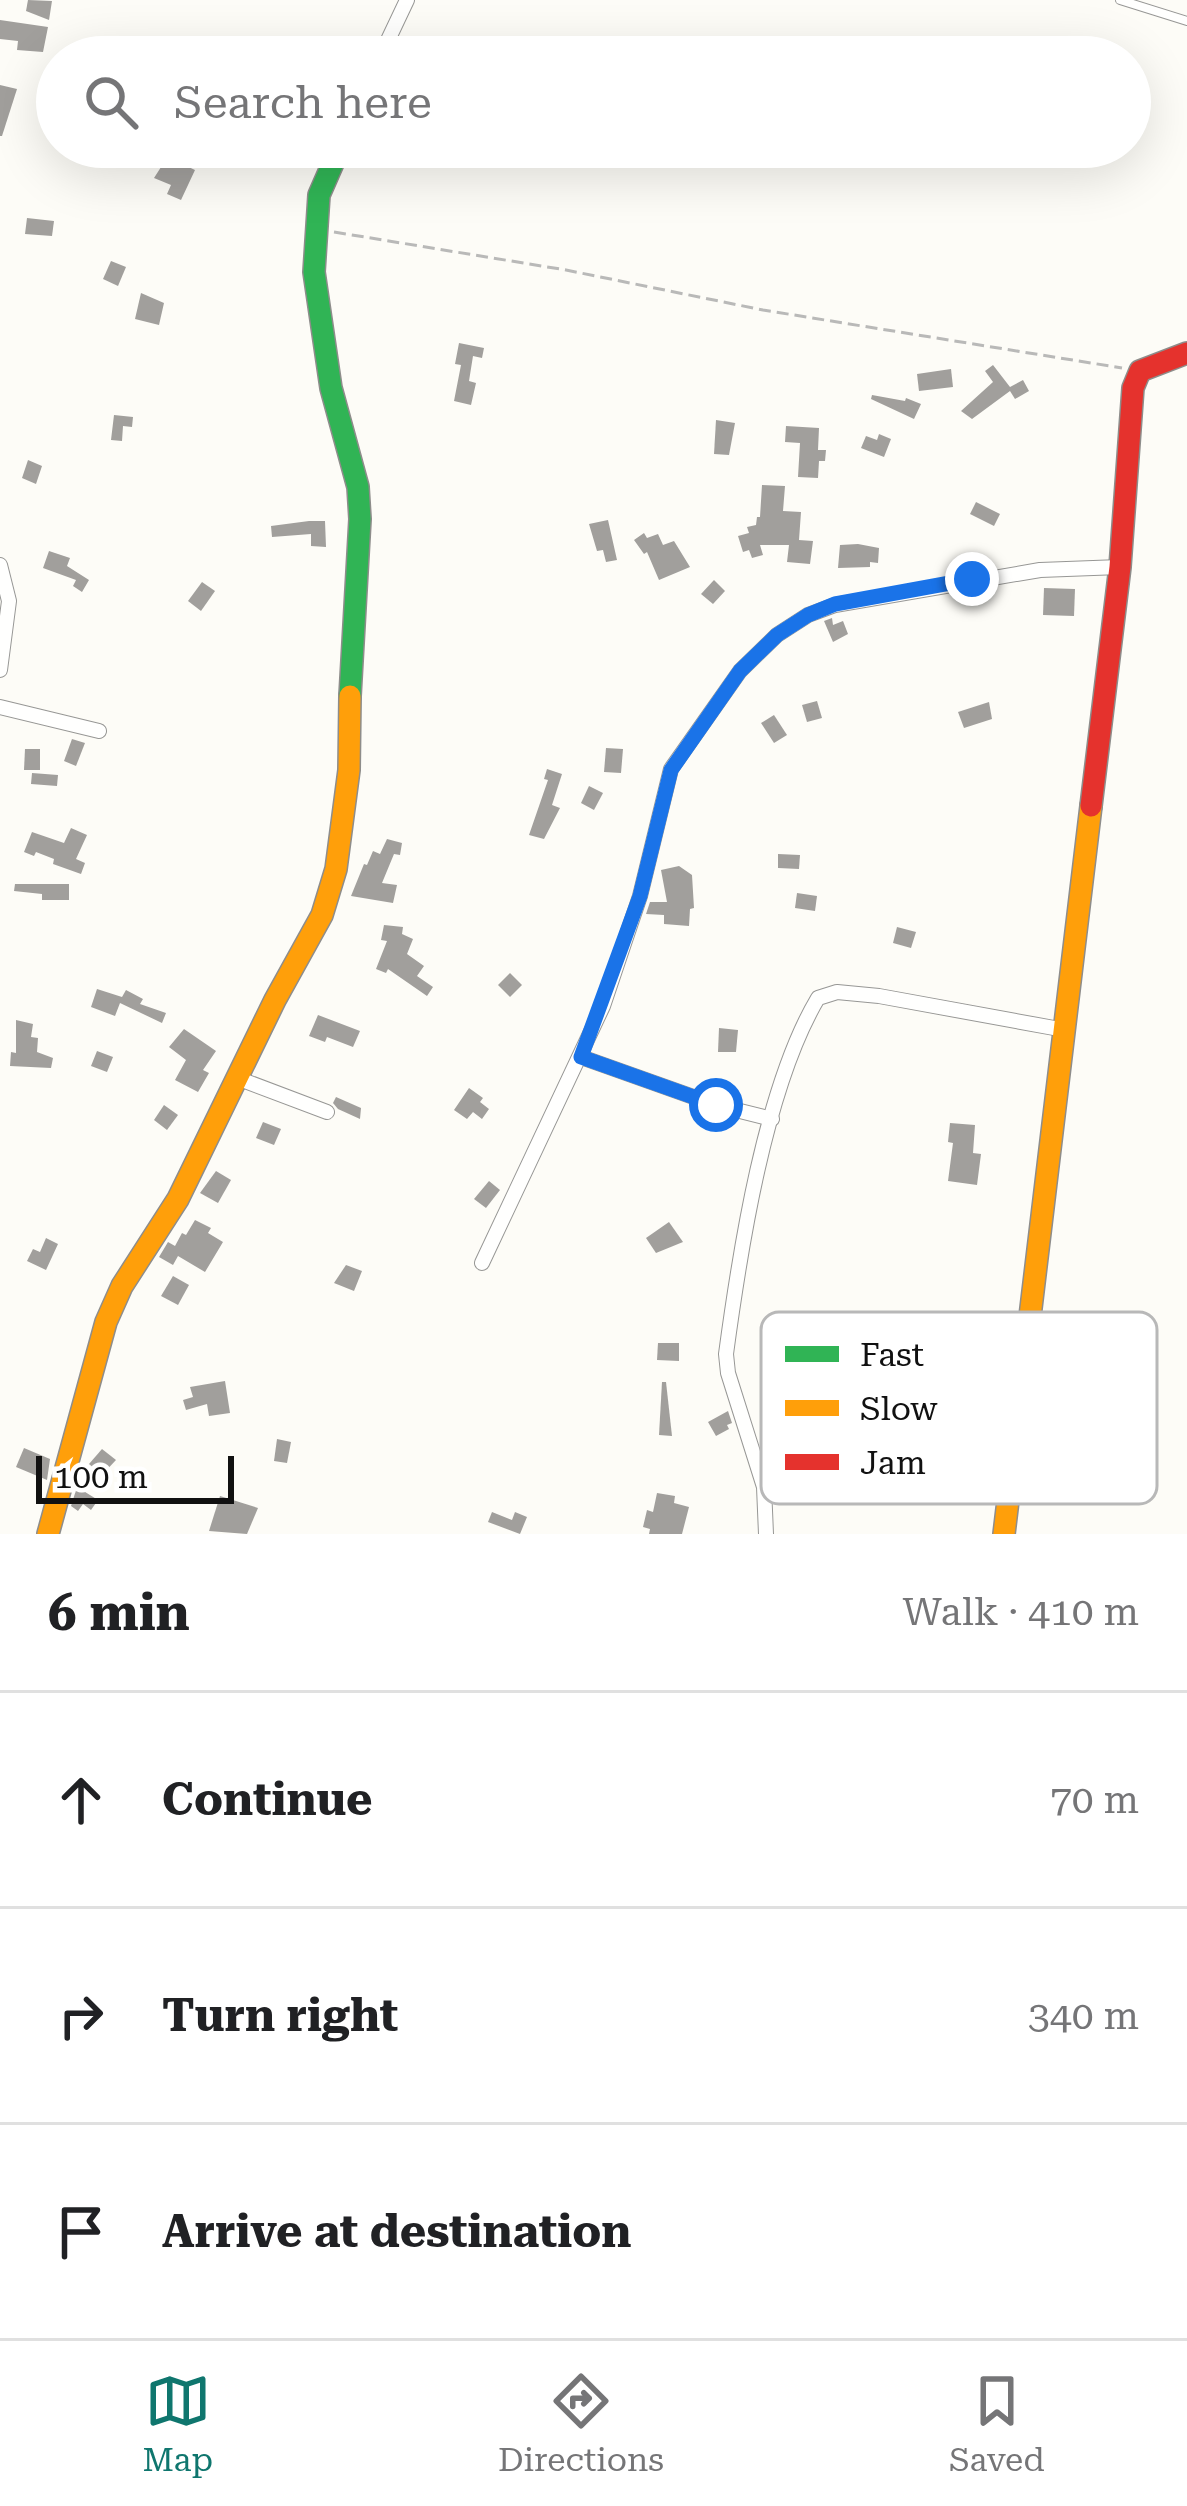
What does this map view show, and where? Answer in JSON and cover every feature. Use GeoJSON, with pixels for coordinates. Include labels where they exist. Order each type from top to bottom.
{"type":"FeatureCollection","features":[{"type":"Feature","properties":{"kind":"street"},"geometry":{"type":"LineString","coordinates":[[390,36],[407,0]]}},
{"type":"Feature","properties":{"kind":"street"},"geometry":{"type":"LineString","coordinates":[[48,1534],[106,1322],[122,1286],[178,1199],[322,915],[345,821],[360,519],[358,487],[320,326],[314,229],[331,168]]}},
{"type":"Feature","properties":{"kind":"street"},"geometry":{"type":"LineString","coordinates":[[1031,1312],[1120,567],[1133,388],[1139,371],[1187,353]]}},
{"type":"Feature","properties":{"kind":"street"},"geometry":{"type":"LineString","coordinates":[[0,565],[9,601],[0,670]]}},
{"type":"Feature","properties":{"kind":"street"},"geometry":{"type":"LineString","coordinates":[[482,1263],[581,1057],[640,896],[671,770],[740,671],[777,635],[835,604],[1040,570],[1120,567]]}},
{"type":"Feature","properties":{"kind":"street"},"geometry":{"type":"LineString","coordinates":[[0,707],[99,731]]}},
{"type":"Feature","properties":{"kind":"street"},"geometry":{"type":"LineString","coordinates":[[761,1478],[726,1354],[738,1269],[772,1119],[808,1014],[818,998],[837,992],[879,996],[1065,1030]]}},
{"type":"Feature","properties":{"kind":"street"},"geometry":{"type":"LineString","coordinates":[[581,1057],[716,1105],[772,1119]]}},
{"type":"Feature","properties":{"kind":"street"},"geometry":{"type":"LineString","coordinates":[[237,1078],[327,1112]]}},
{"type":"Feature","properties":{"kind":"street"},"geometry":{"type":"LineString","coordinates":[[765,1504],[766,1534]]}},
{"type":"Feature","properties":{"kind":"street"},"geometry":{"type":"LineString","coordinates":[[1004,1534],[1008,1504]]}},
{"type":"Feature","properties":{"kind":"lane"},"geometry":{"type":"LineString","coordinates":[[1120,0],[1187,21]]}},
{"type":"Feature","properties":{"kind":"path"},"geometry":{"type":"LineString","coordinates":[[314,229],[566,270],[763,310],[1139,371]]}},
{"type":"Feature","properties":{"kind":"building"},"geometry":{"type":"Polygon","coordinates":[[[28,0],[52,1],[49,20],[26,11],[28,0]]]}},
{"type":"Feature","properties":{"kind":"building"},"geometry":{"type":"Polygon","coordinates":[[[0,20],[48,27],[46,36],[36,36],[36,51],[17,50],[18,41],[0,39],[0,20]]]}},
{"type":"Feature","properties":{"kind":"building"},"geometry":{"type":"Polygon","coordinates":[[[0,85],[17,89],[2,136],[0,136],[0,85]]]}},
{"type":"Feature","properties":{"kind":"building"},"geometry":{"type":"Polygon","coordinates":[[[160,168],[195,170],[181,200],[167,194],[171,185],[154,178],[160,168]]]}},
{"type":"Feature","properties":{"kind":"building"},"geometry":{"type":"Polygon","coordinates":[[[27,218],[54,221],[52,236],[25,234],[27,218]]]}},
{"type":"Feature","properties":{"kind":"building"},"geometry":{"type":"Polygon","coordinates":[[[111,261],[126,267],[118,286],[103,279],[111,261]]]}},
{"type":"Feature","properties":{"kind":"building"},"geometry":{"type":"Polygon","coordinates":[[[141,293],[164,303],[159,325],[135,319],[141,293]]]}},
{"type":"Feature","properties":{"kind":"building"},"geometry":{"type":"Polygon","coordinates":[[[459,343],[484,348],[482,358],[473,356],[469,381],[476,383],[471,405],[454,401],[461,365],[455,364],[459,343]]]}},
{"type":"Feature","properties":{"kind":"building"},"geometry":{"type":"Polygon","coordinates":[[[993,365],[1010,387],[1023,380],[1029,391],[1015,399],[1010,391],[972,419],[961,411],[993,382],[985,371],[993,365]]]}},
{"type":"Feature","properties":{"kind":"building"},"geometry":{"type":"Polygon","coordinates":[[[951,369],[953,387],[919,391],[917,374],[951,369]]]}},
{"type":"Feature","properties":{"kind":"building"},"geometry":{"type":"Polygon","coordinates":[[[872,395],[921,404],[914,419],[871,399],[872,395]]]}},
{"type":"Feature","properties":{"kind":"building"},"geometry":{"type":"Polygon","coordinates":[[[114,415],[133,417],[132,427],[123,426],[122,441],[111,440],[114,415]]]}},
{"type":"Feature","properties":{"kind":"building"},"geometry":{"type":"Polygon","coordinates":[[[716,420],[735,423],[729,455],[714,454],[716,420]]]}},
{"type":"Feature","properties":{"kind":"building"},"geometry":{"type":"Polygon","coordinates":[[[786,426],[819,428],[818,450],[826,450],[825,461],[819,461],[818,478],[798,477],[800,443],[785,442],[786,426]]]}},
{"type":"Feature","properties":{"kind":"building"},"geometry":{"type":"Polygon","coordinates":[[[879,434],[891,439],[884,457],[861,448],[866,436],[877,440],[879,434]]]}},
{"type":"Feature","properties":{"kind":"building"},"geometry":{"type":"Polygon","coordinates":[[[28,460],[42,466],[36,484],[22,478],[28,460]]]}},
{"type":"Feature","properties":{"kind":"building"},"geometry":{"type":"Polygon","coordinates":[[[762,485],[785,486],[783,511],[801,512],[799,540],[813,541],[810,564],[787,562],[789,545],[760,545],[763,555],[752,558],[749,550],[743,552],[738,536],[749,533],[747,527],[756,525],[760,517],[762,485]]]}},
{"type":"Feature","properties":{"kind":"building"},"geometry":{"type":"Polygon","coordinates":[[[976,502],[1000,514],[994,526],[970,514],[976,502]]]}},
{"type":"Feature","properties":{"kind":"building"},"geometry":{"type":"Polygon","coordinates":[[[608,520],[617,560],[606,562],[603,550],[597,551],[589,524],[608,520]]]}},
{"type":"Feature","properties":{"kind":"building"},"geometry":{"type":"Polygon","coordinates":[[[325,521],[326,547],[311,546],[311,534],[272,537],[271,526],[325,521]]]}},
{"type":"Feature","properties":{"kind":"building"},"geometry":{"type":"Polygon","coordinates":[[[644,533],[647,538],[658,534],[663,545],[674,541],[690,567],[659,580],[647,552],[634,540],[644,533]]]}},
{"type":"Feature","properties":{"kind":"building"},"geometry":{"type":"Polygon","coordinates":[[[840,545],[879,548],[878,563],[838,568],[840,545]]]}},
{"type":"Feature","properties":{"kind":"building"},"geometry":{"type":"Polygon","coordinates":[[[49,551],[70,558],[67,566],[89,580],[82,592],[73,586],[76,580],[43,568],[49,551]]]}},
{"type":"Feature","properties":{"kind":"building"},"geometry":{"type":"Polygon","coordinates":[[[714,580],[725,591],[713,604],[701,594],[714,580]]]}},
{"type":"Feature","properties":{"kind":"building"},"geometry":{"type":"Polygon","coordinates":[[[202,582],[215,591],[201,611],[188,601],[202,582]]]}},
{"type":"Feature","properties":{"kind":"building"},"geometry":{"type":"Polygon","coordinates":[[[1044,588],[1075,589],[1074,616],[1043,615],[1044,588]]]}},
{"type":"Feature","properties":{"kind":"building"},"geometry":{"type":"Polygon","coordinates":[[[832,618],[833,625],[843,621],[848,634],[833,642],[824,621],[832,618]]]}},
{"type":"Feature","properties":{"kind":"building"},"geometry":{"type":"Polygon","coordinates":[[[817,701],[822,718],[807,722],[802,705],[817,701]]]}},
{"type":"Feature","properties":{"kind":"building"},"geometry":{"type":"Polygon","coordinates":[[[989,702],[992,719],[964,728],[958,712],[989,702]]]}},
{"type":"Feature","properties":{"kind":"building"},"geometry":{"type":"Polygon","coordinates":[[[774,715],[787,735],[774,743],[761,723],[774,715]]]}},
{"type":"Feature","properties":{"kind":"building"},"geometry":{"type":"Polygon","coordinates":[[[72,739],[85,743],[76,766],[64,761],[72,739]]]}},
{"type":"Feature","properties":{"kind":"building"},"geometry":{"type":"Polygon","coordinates":[[[606,748],[623,749],[621,773],[604,772],[606,748]]]}},
{"type":"Feature","properties":{"kind":"building"},"geometry":{"type":"Polygon","coordinates":[[[25,749],[40,749],[40,770],[24,770],[25,749]]]}},
{"type":"Feature","properties":{"kind":"building"},"geometry":{"type":"Polygon","coordinates":[[[547,769],[562,774],[552,805],[560,808],[544,839],[529,835],[548,780],[544,779],[547,769]]]}},
{"type":"Feature","properties":{"kind":"building"},"geometry":{"type":"Polygon","coordinates":[[[32,773],[58,775],[57,786],[31,784],[32,773]]]}},
{"type":"Feature","properties":{"kind":"building"},"geometry":{"type":"Polygon","coordinates":[[[589,786],[603,793],[594,810],[581,803],[589,786]]]}},
{"type":"Feature","properties":{"kind":"building"},"geometry":{"type":"Polygon","coordinates":[[[71,828],[87,835],[76,859],[85,863],[81,874],[36,852],[34,856],[24,852],[32,832],[64,843],[71,828]]]}},
{"type":"Feature","properties":{"kind":"building"},"geometry":{"type":"Polygon","coordinates":[[[387,839],[402,843],[382,883],[397,885],[393,903],[351,896],[364,864],[373,851],[380,854],[387,839]]]}},
{"type":"Feature","properties":{"kind":"building"},"geometry":{"type":"Polygon","coordinates":[[[778,854],[800,855],[799,869],[778,868],[778,854]]]}},
{"type":"Feature","properties":{"kind":"building"},"geometry":{"type":"Polygon","coordinates":[[[679,866],[692,875],[694,908],[689,926],[664,924],[664,915],[646,914],[650,902],[667,902],[661,870],[679,866]]]}},
{"type":"Feature","properties":{"kind":"building"},"geometry":{"type":"Polygon","coordinates":[[[15,884],[69,884],[69,900],[42,900],[42,894],[14,891],[15,884]]]}},
{"type":"Feature","properties":{"kind":"building"},"geometry":{"type":"Polygon","coordinates":[[[797,893],[817,896],[815,911],[795,908],[797,893]]]}},
{"type":"Feature","properties":{"kind":"building"},"geometry":{"type":"Polygon","coordinates":[[[384,925],[403,927],[402,934],[413,939],[407,954],[424,966],[417,976],[433,987],[427,996],[388,969],[386,973],[376,969],[387,941],[381,940],[384,925]]]}},
{"type":"Feature","properties":{"kind":"building"},"geometry":{"type":"Polygon","coordinates":[[[897,927],[916,932],[911,948],[893,943],[897,927]]]}},
{"type":"Feature","properties":{"kind":"building"},"geometry":{"type":"Polygon","coordinates":[[[510,973],[522,985],[510,997],[498,985],[510,973]]]}},
{"type":"Feature","properties":{"kind":"building"},"geometry":{"type":"Polygon","coordinates":[[[97,989],[122,997],[126,990],[143,999],[140,1004],[166,1013],[162,1023],[120,1003],[115,1016],[91,1007],[97,989]]]}},
{"type":"Feature","properties":{"kind":"building"},"geometry":{"type":"Polygon","coordinates":[[[318,1015],[360,1031],[353,1047],[309,1036],[318,1015]]]}},
{"type":"Feature","properties":{"kind":"building"},"geometry":{"type":"Polygon","coordinates":[[[16,1020],[33,1024],[31,1037],[38,1038],[37,1052],[53,1058],[51,1068],[10,1066],[11,1052],[16,1053],[16,1020]]]}},
{"type":"Feature","properties":{"kind":"building"},"geometry":{"type":"Polygon","coordinates":[[[719,1028],[738,1030],[736,1052],[718,1052],[719,1028]]]}},
{"type":"Feature","properties":{"kind":"building"},"geometry":{"type":"Polygon","coordinates":[[[184,1029],[216,1051],[203,1070],[209,1073],[198,1092],[175,1080],[186,1060],[169,1047],[184,1029]]]}},
{"type":"Feature","properties":{"kind":"building"},"geometry":{"type":"Polygon","coordinates":[[[97,1051],[113,1057],[107,1072],[91,1066],[97,1051]]]}},
{"type":"Feature","properties":{"kind":"building"},"geometry":{"type":"Polygon","coordinates":[[[469,1088],[489,1109],[482,1119],[473,1112],[467,1119],[454,1110],[469,1088]]]}},
{"type":"Feature","properties":{"kind":"building"},"geometry":{"type":"Polygon","coordinates":[[[336,1097],[361,1108],[360,1119],[338,1109],[333,1103],[336,1097]]]}},
{"type":"Feature","properties":{"kind":"building"},"geometry":{"type":"Polygon","coordinates":[[[164,1105],[178,1115],[167,1130],[154,1120],[164,1105]]]}},
{"type":"Feature","properties":{"kind":"building"},"geometry":{"type":"Polygon","coordinates":[[[263,1122],[281,1129],[274,1145],[256,1138],[263,1122]]]}},
{"type":"Feature","properties":{"kind":"building"},"geometry":{"type":"Polygon","coordinates":[[[950,1123],[975,1125],[973,1153],[981,1154],[977,1185],[948,1181],[953,1143],[948,1142],[950,1123]]]}},
{"type":"Feature","properties":{"kind":"building"},"geometry":{"type":"Polygon","coordinates":[[[216,1171],[231,1180],[218,1203],[200,1193],[216,1171]]]}},
{"type":"Feature","properties":{"kind":"building"},"geometry":{"type":"Polygon","coordinates":[[[489,1181],[500,1190],[486,1208],[474,1199],[489,1181]]]}},
{"type":"Feature","properties":{"kind":"building"},"geometry":{"type":"Polygon","coordinates":[[[195,1220],[223,1242],[205,1272],[178,1256],[173,1265],[159,1257],[168,1242],[175,1246],[182,1233],[186,1235],[195,1220]]]}},
{"type":"Feature","properties":{"kind":"building"},"geometry":{"type":"Polygon","coordinates":[[[669,1222],[683,1242],[656,1253],[646,1238],[669,1222]]]}},
{"type":"Feature","properties":{"kind":"building"},"geometry":{"type":"Polygon","coordinates":[[[46,1238],[58,1244],[46,1270],[27,1261],[33,1249],[40,1252],[46,1238]]]}},
{"type":"Feature","properties":{"kind":"building"},"geometry":{"type":"Polygon","coordinates":[[[346,1265],[362,1271],[354,1291],[334,1283],[346,1265]]]}},
{"type":"Feature","properties":{"kind":"building"},"geometry":{"type":"Polygon","coordinates":[[[173,1276],[189,1285],[178,1305],[161,1296],[173,1276]]]}},
{"type":"Feature","properties":{"kind":"building"},"geometry":{"type":"Polygon","coordinates":[[[658,1343],[679,1343],[679,1361],[657,1360],[658,1343]]]}},
{"type":"Feature","properties":{"kind":"building"},"geometry":{"type":"Polygon","coordinates":[[[225,1381],[230,1413],[209,1416],[207,1404],[186,1410],[183,1400],[193,1397],[190,1387],[225,1381]]]}},
{"type":"Feature","properties":{"kind":"building"},"geometry":{"type":"Polygon","coordinates":[[[662,1382],[666,1382],[672,1436],[659,1435],[662,1382]]]}},
{"type":"Feature","properties":{"kind":"building"},"geometry":{"type":"Polygon","coordinates":[[[728,1411],[732,1423],[716,1436],[708,1422],[728,1411]]]}},
{"type":"Feature","properties":{"kind":"building"},"geometry":{"type":"Polygon","coordinates":[[[277,1439],[291,1442],[287,1463],[274,1461],[277,1439]]]}},
{"type":"Feature","properties":{"kind":"building"},"geometry":{"type":"Polygon","coordinates":[[[24,1448],[50,1459],[47,1480],[16,1467],[24,1448]]]}},
{"type":"Feature","properties":{"kind":"building"},"geometry":{"type":"Polygon","coordinates":[[[102,1449],[116,1460],[102,1475],[89,1464],[102,1449]]]}},
{"type":"Feature","properties":{"kind":"building"},"geometry":{"type":"Polygon","coordinates":[[[77,1487],[98,1500],[91,1510],[83,1504],[78,1511],[71,1506],[77,1487]]]}},
{"type":"Feature","properties":{"kind":"building"},"geometry":{"type":"Polygon","coordinates":[[[657,1493],[675,1496],[674,1503],[689,1507],[682,1534],[649,1534],[650,1529],[643,1527],[657,1493]]]}},
{"type":"Feature","properties":{"kind":"building"},"geometry":{"type":"Polygon","coordinates":[[[220,1496],[258,1508],[247,1534],[209,1531],[220,1496]]]}},
{"type":"Feature","properties":{"kind":"building"},"geometry":{"type":"Polygon","coordinates":[[[492,1512],[512,1520],[515,1512],[527,1517],[520,1534],[488,1522],[492,1512]]]}},
{"type":"Feature","properties":{"kind":"traffic: fast"},"geometry":{"type":"LineString","coordinates":[[331,168],[319,195],[314,272],[331,388],[358,487],[350,696]]}},
{"type":"Feature","properties":{"kind":"traffic: slow"},"geometry":{"type":"LineString","coordinates":[[48,1534],[106,1322],[122,1286],[178,1199],[322,915],[336,869],[349,770],[350,696]]}},
{"type":"Feature","properties":{"kind":"traffic: slow"},"geometry":{"type":"LineString","coordinates":[[1031,1312],[1091,806]]}},
{"type":"Feature","properties":{"kind":"traffic: slow"},"geometry":{"type":"LineString","coordinates":[[1004,1534],[1008,1504]]}},
{"type":"Feature","properties":{"kind":"traffic: jam"},"geometry":{"type":"LineString","coordinates":[[1091,806],[1120,567],[1133,388],[1140,371],[1187,353]]}},
{"type":"Feature","properties":{"kind":"route"},"geometry":{"type":"LineString","coordinates":[[716,1105],[581,1057],[640,896],[671,770],[740,671],[777,635],[808,615],[835,604],[972,579]]}}]}
